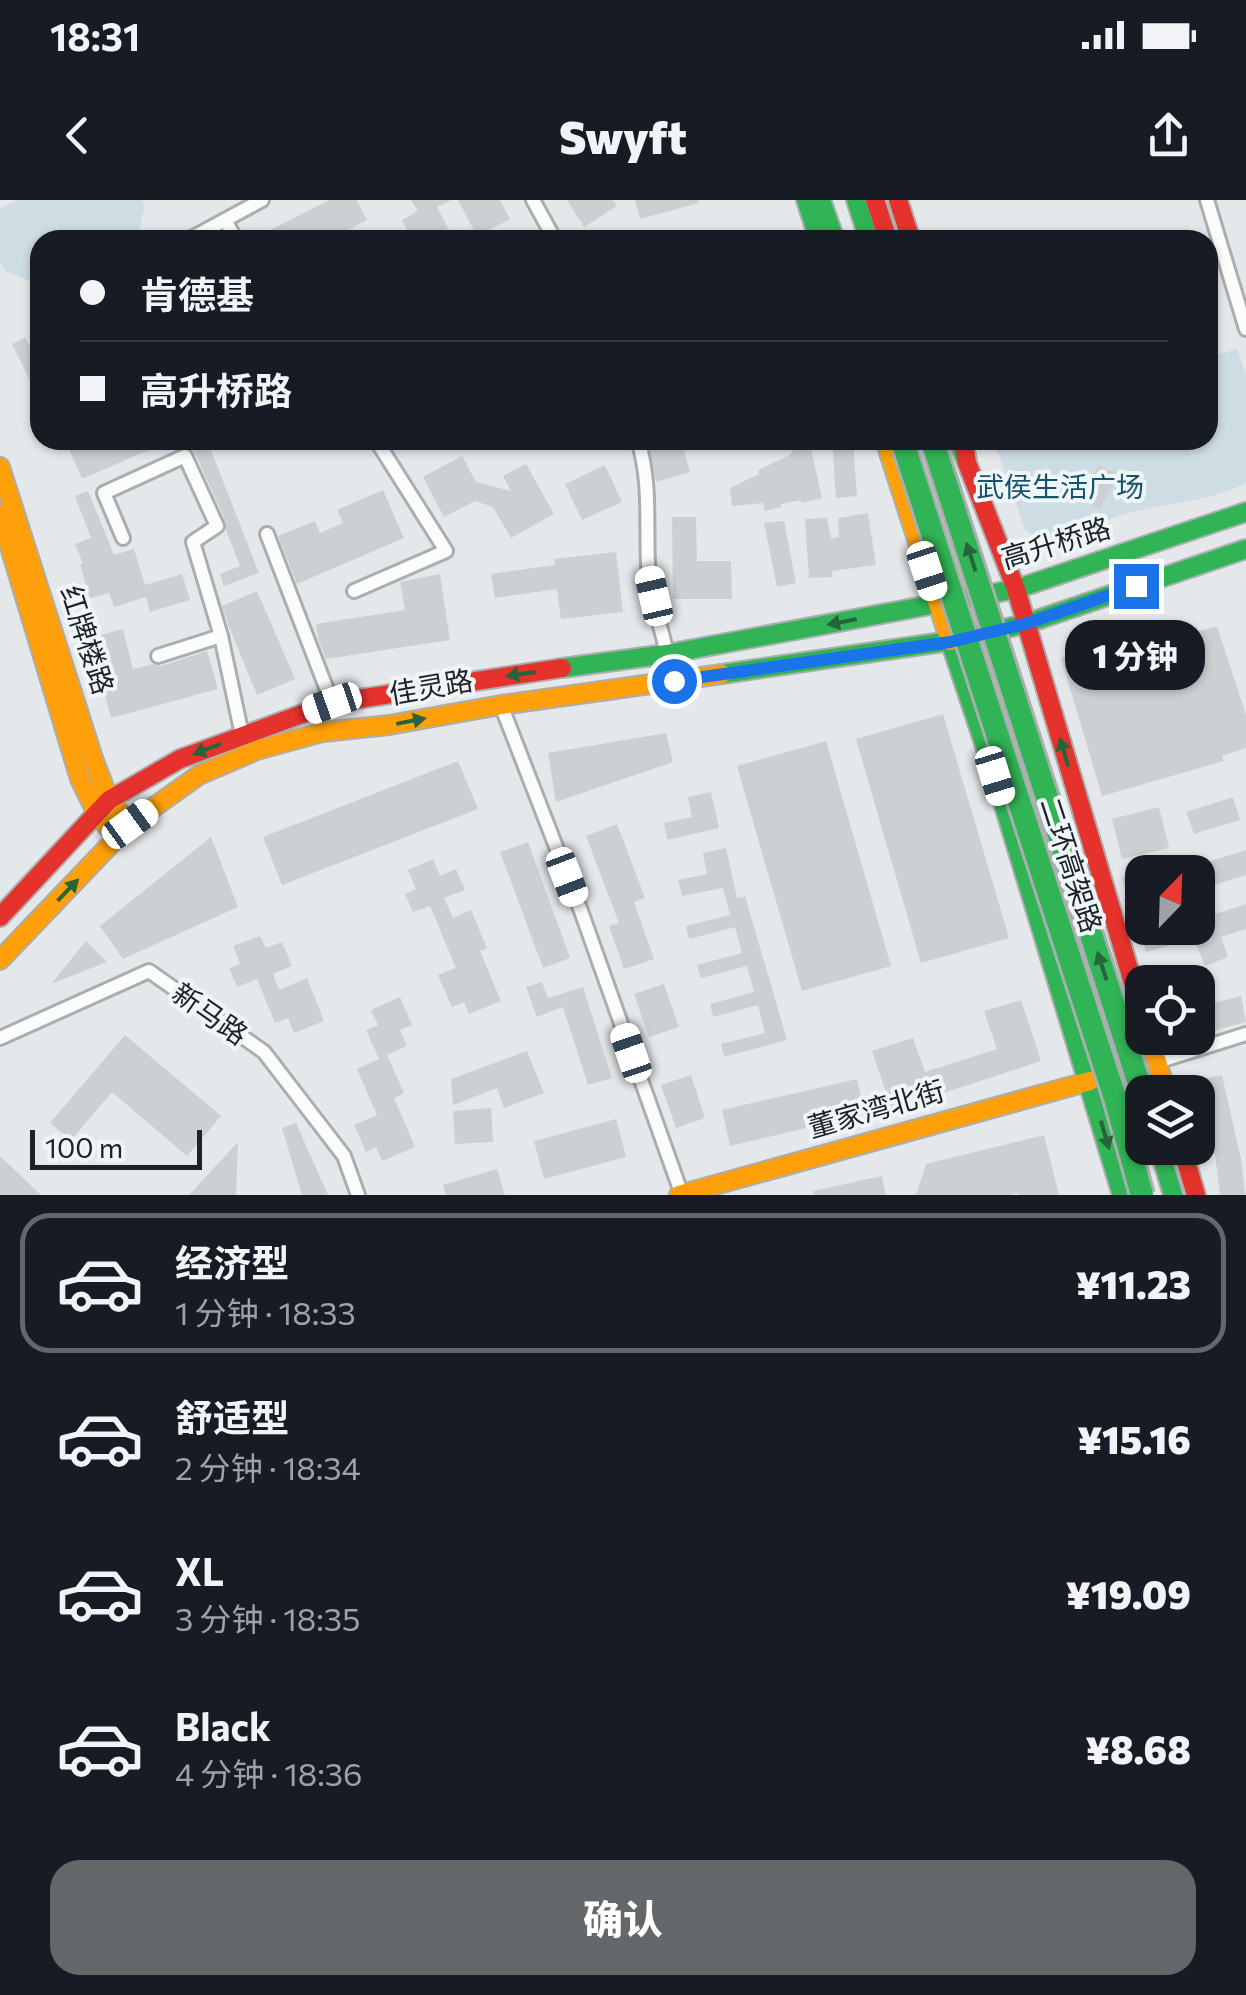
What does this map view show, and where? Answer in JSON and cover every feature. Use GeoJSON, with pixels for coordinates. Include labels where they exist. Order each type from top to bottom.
{"type":"FeatureCollection","features":[{"type":"Feature","properties":{"kind":"main road"},"geometry":{"type":"LineString","coordinates":[[806,200],[816,230]]}},
{"type":"Feature","properties":{"kind":"main road"},"geometry":{"type":"LineString","coordinates":[[821,200],[832,230]]}},
{"type":"Feature","properties":{"kind":"main road"},"geometry":{"type":"LineString","coordinates":[[856,200],[866,230]]}},
{"type":"Feature","properties":{"kind":"main road"},"geometry":{"type":"LineString","coordinates":[[875,200],[885,230]]}},
{"type":"Feature","properties":{"kind":"main road"},"geometry":{"type":"LineString","coordinates":[[898,200],[907,230]]}},
{"type":"Feature","properties":{"kind":"main road"},"geometry":{"type":"LineString","coordinates":[[887,450],[995,776],[1122,1195]]}},
{"type":"Feature","properties":{"kind":"main road","name":"二环高架路"},"geometry":{"type":"LineString","coordinates":[[905,450],[1142,1195]]}},
{"type":"Feature","properties":{"kind":"main road","name":"二环高架路"},"geometry":{"type":"LineString","coordinates":[[935,450],[1136,1075]]}},
{"type":"Feature","properties":{"kind":"main road"},"geometry":{"type":"LineString","coordinates":[[964,450],[1016,589],[1128,965]]}},
{"type":"Feature","properties":{"kind":"main road","name":"红牌楼路"},"geometry":{"type":"LineString","coordinates":[[0,467],[94,762],[103,807]]}},
{"type":"Feature","properties":{"kind":"main road","name":"高升桥路"},"geometry":{"type":"LineString","coordinates":[[938,604],[1016,589],[1246,512]]}},
{"type":"Feature","properties":{"kind":"main road","name":"红牌楼路"},"geometry":{"type":"LineString","coordinates":[[0,514],[80,779],[124,831]]}},
{"type":"Feature","properties":{"kind":"main road"},"geometry":{"type":"LineString","coordinates":[[950,642],[1025,624],[1246,548]]}},
{"type":"Feature","properties":{"kind":"main road","name":"佳灵路"},"geometry":{"type":"LineString","coordinates":[[0,917],[103,807],[180,759],[332,703],[667,654],[938,604]]}},
{"type":"Feature","properties":{"kind":"main road","name":"佳灵路"},"geometry":{"type":"LineString","coordinates":[[0,960],[124,831],[198,775],[256,750],[323,732],[389,726],[501,704],[950,642]]}},
{"type":"Feature","properties":{"kind":"main road"},"geometry":{"type":"LineString","coordinates":[[1155,1055],[1161,1075]]}},
{"type":"Feature","properties":{"kind":"main road","name":"董家湾北街"},"geometry":{"type":"LineString","coordinates":[[681,1195],[1090,1081]]}},
{"type":"Feature","properties":{"kind":"main road"},"geometry":{"type":"LineString","coordinates":[[1164,1165],[1172,1195]]}},
{"type":"Feature","properties":{"kind":"main road"},"geometry":{"type":"LineString","coordinates":[[1187,1165],[1196,1195]]}},
{"type":"Feature","properties":{"kind":"street"},"geometry":{"type":"LineString","coordinates":[[206,230],[262,200]]}},
{"type":"Feature","properties":{"kind":"street"},"geometry":{"type":"LineString","coordinates":[[533,200],[550,230]]}},
{"type":"Feature","properties":{"kind":"street"},"geometry":{"type":"LineString","coordinates":[[1207,200],[1216,230]]}},
{"type":"Feature","properties":{"kind":"street"},"geometry":{"type":"LineString","coordinates":[[225,220],[230,230]]}},
{"type":"Feature","properties":{"kind":"street"},"geometry":{"type":"LineString","coordinates":[[1218,236],[1246,329]]}},
{"type":"Feature","properties":{"kind":"street"},"geometry":{"type":"LineString","coordinates":[[354,592],[446,552],[382,450]]}},
{"type":"Feature","properties":{"kind":"street"},"geometry":{"type":"LineString","coordinates":[[642,450],[649,509],[648,567],[667,654]]}},
{"type":"Feature","properties":{"kind":"street"},"geometry":{"type":"LineString","coordinates":[[123,538],[104,493],[186,456],[218,526],[193,542],[221,636],[242,735]]}},
{"type":"Feature","properties":{"kind":"street"},"geometry":{"type":"LineString","coordinates":[[268,534],[332,703]]}},
{"type":"Feature","properties":{"kind":"street"},"geometry":{"type":"LineString","coordinates":[[158,656],[221,636]]}},
{"type":"Feature","properties":{"kind":"street"},"geometry":{"type":"LineString","coordinates":[[501,704],[681,1195]]}},
{"type":"Feature","properties":{"kind":"street","name":"新马路"},"geometry":{"type":"LineString","coordinates":[[0,1038],[150,970],[264,1052],[344,1156],[358,1195]]}},
{"type":"Feature","properties":{"kind":"street"},"geometry":{"type":"LineString","coordinates":[[1157,1062],[1246,1034]]}},
{"type":"Feature","properties":{"kind":"green space"},"geometry":{"type":"Polygon","coordinates":[[[17,200],[142,200],[145,206],[139,230],[30,230],[30,281],[5,271],[0,261],[0,209],[17,200]]]}},
{"type":"Feature","properties":{"kind":"green space","name":"武侯生活广场"},"geometry":{"type":"Polygon","coordinates":[[[1237,349],[1246,375],[1246,483],[1202,498],[1125,514],[1054,539],[1043,541],[1025,530],[997,450],[1218,450],[1218,354],[1237,349]]]}},
{"type":"Feature","properties":{"kind":"building"},"geometry":{"type":"Polygon","coordinates":[[[329,200],[357,200],[367,220],[348,230],[270,230],[329,200]]]}},
{"type":"Feature","properties":{"kind":"building"},"geometry":{"type":"Polygon","coordinates":[[[411,200],[451,200],[437,207],[449,230],[407,230],[402,220],[418,211],[411,200]]]}},
{"type":"Feature","properties":{"kind":"building"},"geometry":{"type":"Polygon","coordinates":[[[458,200],[500,200],[510,219],[489,230],[474,230],[458,200]]]}},
{"type":"Feature","properties":{"kind":"building"},"geometry":{"type":"Polygon","coordinates":[[[567,200],[613,200],[617,206],[584,227],[567,200]]]}},
{"type":"Feature","properties":{"kind":"building"},"geometry":{"type":"Polygon","coordinates":[[[635,200],[698,200],[699,203],[640,219],[635,200]]]}},
{"type":"Feature","properties":{"kind":"building"},"geometry":{"type":"Polygon","coordinates":[[[25,337],[30,347],[30,381],[12,344],[25,337]]]}},
{"type":"Feature","properties":{"kind":"building"},"geometry":{"type":"Polygon","coordinates":[[[69,450],[149,450],[82,479],[69,450]]]}},
{"type":"Feature","properties":{"kind":"building"},"geometry":{"type":"Polygon","coordinates":[[[194,450],[211,450],[259,573],[224,586],[220,574],[240,566],[226,522],[194,450]]]}},
{"type":"Feature","properties":{"kind":"building"},"geometry":{"type":"Polygon","coordinates":[[[650,450],[684,450],[690,472],[656,482],[650,450]]]}},
{"type":"Feature","properties":{"kind":"building"},"geometry":{"type":"Polygon","coordinates":[[[794,450],[811,450],[822,498],[781,504],[765,511],[763,503],[732,506],[730,488],[794,450]]]}},
{"type":"Feature","properties":{"kind":"building"},"geometry":{"type":"Polygon","coordinates":[[[833,450],[854,450],[857,496],[836,498],[833,450]]]}},
{"type":"Feature","properties":{"kind":"building"},"geometry":{"type":"Polygon","coordinates":[[[462,456],[476,482],[511,491],[503,476],[526,464],[554,514],[511,538],[493,507],[475,501],[444,517],[423,477],[462,456]]]}},
{"type":"Feature","properties":{"kind":"building"},"geometry":{"type":"Polygon","coordinates":[[[605,465],[622,502],[582,520],[565,484],[605,465]]]}},
{"type":"Feature","properties":{"kind":"building"},"geometry":{"type":"Polygon","coordinates":[[[1098,465],[1118,475],[1100,509],[1081,499],[1098,465]]]}},
{"type":"Feature","properties":{"kind":"building"},"geometry":{"type":"Polygon","coordinates":[[[383,490],[404,538],[297,584],[278,536],[315,521],[320,533],[343,523],[337,510],[383,490]]]}},
{"type":"Feature","properties":{"kind":"building"},"geometry":{"type":"Polygon","coordinates":[[[88,491],[114,555],[134,549],[145,585],[182,574],[190,600],[150,612],[146,597],[114,607],[109,593],[90,598],[75,544],[91,538],[75,496],[88,491]]]}},
{"type":"Feature","properties":{"kind":"building"},"geometry":{"type":"Polygon","coordinates":[[[868,513],[876,565],[832,571],[832,577],[809,578],[805,519],[827,518],[831,539],[839,537],[838,518],[868,513]]]}},
{"type":"Feature","properties":{"kind":"building"},"geometry":{"type":"Polygon","coordinates":[[[672,517],[696,517],[697,561],[731,561],[732,599],[673,599],[672,517]]]}},
{"type":"Feature","properties":{"kind":"building"},"geometry":{"type":"Polygon","coordinates":[[[784,521],[796,583],[777,587],[764,523],[784,521]]]}},
{"type":"Feature","properties":{"kind":"building"},"geometry":{"type":"Polygon","coordinates":[[[616,552],[623,612],[561,619],[557,589],[495,598],[491,574],[555,565],[554,559],[616,552]]]}},
{"type":"Feature","properties":{"kind":"building"},"geometry":{"type":"Polygon","coordinates":[[[440,574],[450,640],[326,659],[316,624],[405,610],[400,582],[440,574]]]}},
{"type":"Feature","properties":{"kind":"building"},"geometry":{"type":"Polygon","coordinates":[[[257,591],[295,679],[257,695],[222,606],[257,591]]]}},
{"type":"Feature","properties":{"kind":"building"},"geometry":{"type":"Polygon","coordinates":[[[1183,623],[1186,635],[1217,626],[1246,715],[1246,748],[1222,756],[1224,761],[1102,796],[1061,658],[1183,623]]]}},
{"type":"Feature","properties":{"kind":"building"},"geometry":{"type":"Polygon","coordinates":[[[123,629],[133,669],[161,666],[207,651],[218,689],[111,718],[90,638],[123,629]]]}},
{"type":"Feature","properties":{"kind":"building"},"geometry":{"type":"Polygon","coordinates":[[[943,714],[1009,938],[921,963],[856,739],[943,714]]]}},
{"type":"Feature","properties":{"kind":"building"},"geometry":{"type":"Polygon","coordinates":[[[666,733],[673,762],[556,802],[548,753],[666,733]]]}},
{"type":"Feature","properties":{"kind":"building"},"geometry":{"type":"Polygon","coordinates":[[[826,741],[891,966],[802,991],[737,766],[826,741]]]}},
{"type":"Feature","properties":{"kind":"building"},"geometry":{"type":"Polygon","coordinates":[[[458,761],[478,809],[282,885],[263,837],[458,761]]]}},
{"type":"Feature","properties":{"kind":"building"},"geometry":{"type":"Polygon","coordinates":[[[711,792],[719,828],[667,840],[664,823],[692,817],[688,797],[711,792]]]}},
{"type":"Feature","properties":{"kind":"building"},"geometry":{"type":"Polygon","coordinates":[[[1233,797],[1240,820],[1194,834],[1186,812],[1233,797]]]}},
{"type":"Feature","properties":{"kind":"building"},"geometry":{"type":"Polygon","coordinates":[[[1159,807],[1169,848],[1125,855],[1122,859],[1112,819],[1159,807]]]}},
{"type":"Feature","properties":{"kind":"building"},"geometry":{"type":"Polygon","coordinates":[[[617,824],[645,898],[634,902],[654,959],[624,969],[609,926],[619,923],[586,836],[617,824]]]}},
{"type":"Feature","properties":{"kind":"building"},"geometry":{"type":"Polygon","coordinates":[[[211,837],[238,907],[123,959],[100,926],[211,837]]]}},
{"type":"Feature","properties":{"kind":"building"},"geometry":{"type":"Polygon","coordinates":[[[528,842],[570,958],[543,968],[500,852],[528,842]]]}},
{"type":"Feature","properties":{"kind":"building"},"geometry":{"type":"Polygon","coordinates":[[[726,848],[737,898],[745,896],[787,1040],[724,1057],[721,1044],[765,1033],[758,1005],[713,1017],[710,1004],[754,992],[747,966],[701,978],[697,965],[742,953],[735,927],[689,939],[686,926],[730,915],[723,888],[682,896],[678,880],[707,874],[703,853],[726,848]]]}},
{"type":"Feature","properties":{"kind":"building"},"geometry":{"type":"Polygon","coordinates":[[[1246,850],[1246,875],[1215,885],[1215,860],[1246,850]]]}},
{"type":"Feature","properties":{"kind":"building"},"geometry":{"type":"Polygon","coordinates":[[[433,859],[440,876],[456,869],[465,890],[444,898],[453,918],[471,910],[487,948],[480,951],[501,1001],[469,1014],[464,1002],[452,1007],[438,975],[456,968],[430,906],[413,912],[405,894],[416,889],[408,870],[433,859]]]}},
{"type":"Feature","properties":{"kind":"building"},"geometry":{"type":"Polygon","coordinates":[[[1246,904],[1246,929],[1221,937],[1228,957],[1205,965],[1197,945],[1215,945],[1215,914],[1246,904]]]}},
{"type":"Feature","properties":{"kind":"building"},"geometry":{"type":"Polygon","coordinates":[[[260,936],[266,948],[282,942],[292,966],[273,974],[279,990],[307,978],[324,1021],[294,1033],[288,1018],[275,1023],[257,979],[237,987],[229,968],[240,964],[233,946],[260,936]]]}},
{"type":"Feature","properties":{"kind":"building"},"geometry":{"type":"Polygon","coordinates":[[[86,941],[107,962],[51,984],[86,941]]]}},
{"type":"Feature","properties":{"kind":"building"},"geometry":{"type":"Polygon","coordinates":[[[1144,945],[1168,946],[1146,952],[1144,945]]]}},
{"type":"Feature","properties":{"kind":"building"},"geometry":{"type":"Polygon","coordinates":[[[542,982],[548,998],[583,987],[612,1078],[588,1085],[563,1007],[537,1017],[526,987],[542,982]]]}},
{"type":"Feature","properties":{"kind":"building"},"geometry":{"type":"Polygon","coordinates":[[[664,984],[679,1027],[649,1037],[634,994],[664,984]]]}},
{"type":"Feature","properties":{"kind":"building"},"geometry":{"type":"Polygon","coordinates":[[[1241,996],[1246,1022],[1215,1030],[1215,1003],[1241,996]]]}},
{"type":"Feature","properties":{"kind":"building"},"geometry":{"type":"Polygon","coordinates":[[[400,997],[412,1025],[400,1030],[407,1046],[387,1055],[404,1093],[394,1098],[415,1147],[382,1161],[376,1147],[366,1152],[354,1125],[377,1115],[357,1069],[379,1059],[366,1030],[378,1025],[371,1010],[400,997]]]}},
{"type":"Feature","properties":{"kind":"building"},"geometry":{"type":"Polygon","coordinates":[[[1021,1000],[1041,1061],[892,1110],[872,1051],[913,1038],[925,1072],[997,1049],[984,1011],[1021,1000]]]}},
{"type":"Feature","properties":{"kind":"building"},"geometry":{"type":"Polygon","coordinates":[[[125,1035],[221,1116],[187,1156],[112,1092],[71,1140],[50,1123],[125,1035]]]}},
{"type":"Feature","properties":{"kind":"building"},"geometry":{"type":"Polygon","coordinates":[[[527,1051],[544,1093],[504,1108],[497,1088],[453,1105],[451,1079],[527,1051]]]}},
{"type":"Feature","properties":{"kind":"building"},"geometry":{"type":"Polygon","coordinates":[[[691,1075],[705,1118],[676,1128],[661,1085],[691,1075]]]}},
{"type":"Feature","properties":{"kind":"building"},"geometry":{"type":"Polygon","coordinates":[[[1222,1075],[1245,1195],[1220,1195],[1215,1154],[1215,1077],[1222,1075]]]}},
{"type":"Feature","properties":{"kind":"building"},"geometry":{"type":"Polygon","coordinates":[[[857,1079],[865,1114],[730,1146],[722,1110],[857,1079]]]}},
{"type":"Feature","properties":{"kind":"building"},"geometry":{"type":"Polygon","coordinates":[[[491,1108],[493,1142],[455,1144],[453,1111],[491,1108]]]}},
{"type":"Feature","properties":{"kind":"building"},"geometry":{"type":"Polygon","coordinates":[[[616,1119],[626,1157],[544,1179],[534,1141],[616,1119]]]}},
{"type":"Feature","properties":{"kind":"building"},"geometry":{"type":"Polygon","coordinates":[[[296,1123],[328,1195],[302,1195],[282,1128],[296,1123]]]}},
{"type":"Feature","properties":{"kind":"building"},"geometry":{"type":"Polygon","coordinates":[[[1044,1135],[1059,1195],[916,1195],[926,1164],[1044,1135]]]}},
{"type":"Feature","properties":{"kind":"building"},"geometry":{"type":"Polygon","coordinates":[[[238,1142],[236,1195],[189,1195],[238,1142]]]}},
{"type":"Feature","properties":{"kind":"building"},"geometry":{"type":"Polygon","coordinates":[[[0,1156],[41,1195],[0,1195],[0,1156]]]}},
{"type":"Feature","properties":{"kind":"building"},"geometry":{"type":"Polygon","coordinates":[[[497,1169],[505,1195],[446,1195],[443,1185],[497,1169]]]}},
{"type":"Feature","properties":{"kind":"building"},"geometry":{"type":"Polygon","coordinates":[[[882,1176],[886,1195],[814,1195],[813,1191],[882,1176]]]}},
{"type":"Feature","properties":{"kind":"traffic: fast"},"geometry":{"type":"LineString","coordinates":[[806,200],[816,230]]}},
{"type":"Feature","properties":{"kind":"traffic: fast"},"geometry":{"type":"LineString","coordinates":[[821,200],[832,230]]}},
{"type":"Feature","properties":{"kind":"traffic: fast"},"geometry":{"type":"LineString","coordinates":[[856,200],[866,230]]}},
{"type":"Feature","properties":{"kind":"traffic: fast"},"geometry":{"type":"LineString","coordinates":[[905,450],[1115,1098],[1142,1195]]}},
{"type":"Feature","properties":{"kind":"traffic: fast"},"geometry":{"type":"LineString","coordinates":[[935,450],[1136,1075]]}},
{"type":"Feature","properties":{"kind":"traffic: fast"},"geometry":{"type":"LineString","coordinates":[[962,450],[967,463]]}},
{"type":"Feature","properties":{"kind":"traffic: fast"},"geometry":{"type":"LineString","coordinates":[[562,668],[667,654],[1016,589],[1246,512]]}},
{"type":"Feature","properties":{"kind":"traffic: fast"},"geometry":{"type":"LineString","coordinates":[[722,674],[950,641],[1025,624],[1246,549]]}},
{"type":"Feature","properties":{"kind":"traffic: fast"},"geometry":{"type":"LineString","coordinates":[[950,641],[1122,1195]]}},
{"type":"Feature","properties":{"kind":"traffic: fast"},"geometry":{"type":"LineString","coordinates":[[1164,1165],[1173,1195]]}},
{"type":"Feature","properties":{"kind":"traffic: slow"},"geometry":{"type":"LineString","coordinates":[[888,450],[938,604]]}},
{"type":"Feature","properties":{"kind":"traffic: slow"},"geometry":{"type":"LineString","coordinates":[[0,467],[94,761],[109,800],[130,824]]}},
{"type":"Feature","properties":{"kind":"traffic: slow"},"geometry":{"type":"LineString","coordinates":[[0,514],[80,779],[97,814],[117,838]]}},
{"type":"Feature","properties":{"kind":"traffic: slow"},"geometry":{"type":"LineString","coordinates":[[938,604],[950,641]]}},
{"type":"Feature","properties":{"kind":"traffic: slow"},"geometry":{"type":"LineString","coordinates":[[0,960],[130,824],[199,775],[257,750],[323,732],[722,674]]}},
{"type":"Feature","properties":{"kind":"traffic: slow"},"geometry":{"type":"LineString","coordinates":[[1155,1055],[1161,1075]]}},
{"type":"Feature","properties":{"kind":"traffic: slow"},"geometry":{"type":"LineString","coordinates":[[679,1195],[1090,1081]]}},
{"type":"Feature","properties":{"kind":"traffic: jam"},"geometry":{"type":"LineString","coordinates":[[875,200],[885,230]]}},
{"type":"Feature","properties":{"kind":"traffic: jam"},"geometry":{"type":"LineString","coordinates":[[898,200],[908,230]]}},
{"type":"Feature","properties":{"kind":"traffic: jam"},"geometry":{"type":"LineString","coordinates":[[965,450],[1016,589],[1128,965]]}},
{"type":"Feature","properties":{"kind":"traffic: jam"},"geometry":{"type":"LineString","coordinates":[[0,917],[109,800],[180,759],[332,703],[562,668]]}},
{"type":"Feature","properties":{"kind":"traffic: jam"},"geometry":{"type":"LineString","coordinates":[[1187,1165],[1196,1195]]}},
{"type":"Feature","properties":{"kind":"route"},"geometry":{"type":"LineString","coordinates":[[674,681],[950,642],[1025,624],[1136,586]]}}]}
